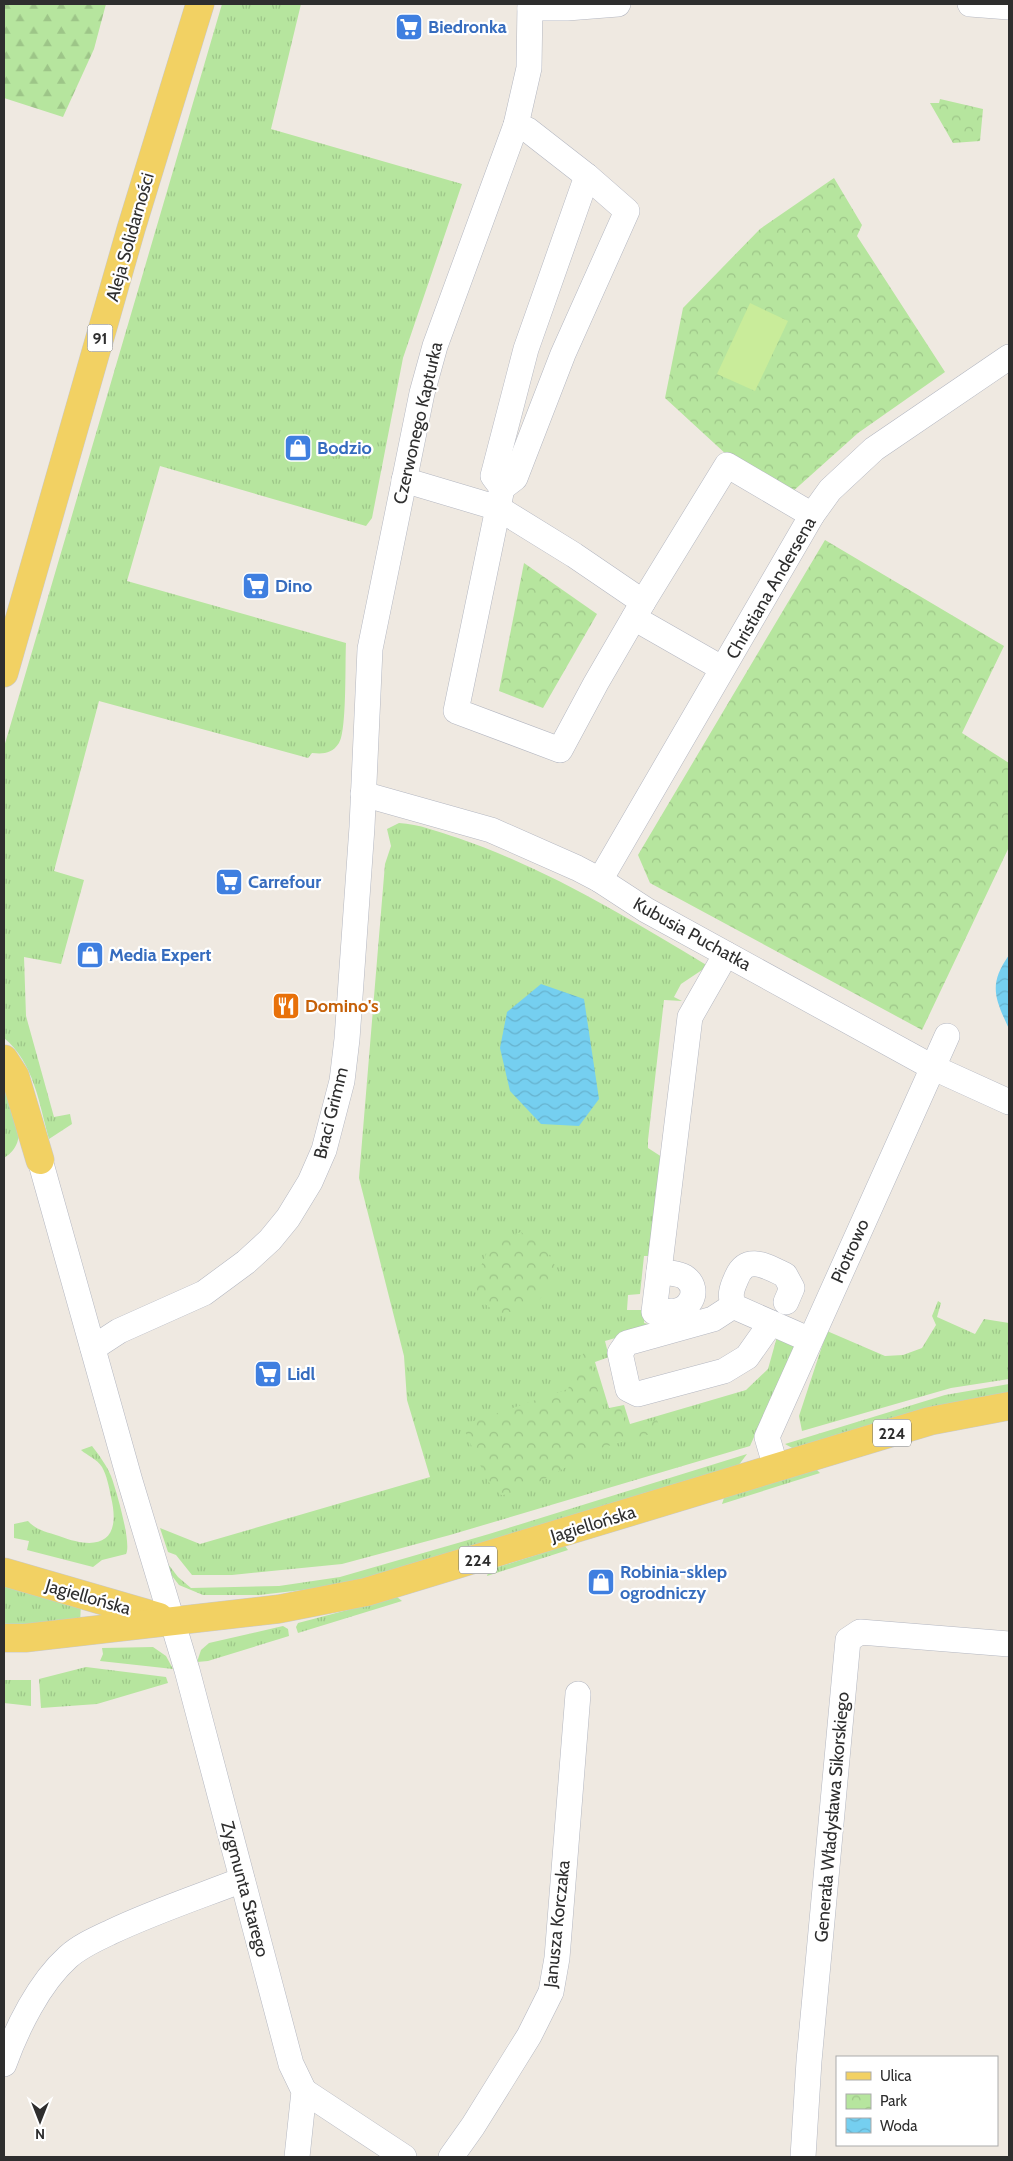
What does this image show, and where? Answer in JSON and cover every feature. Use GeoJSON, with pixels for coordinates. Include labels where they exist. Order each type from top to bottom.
{"type":"FeatureCollection","features":[{"type":"Feature","properties":{"kind":"main road","name":"Aleja Solidarności"},"geometry":{"type":"LineString","coordinates":[[4,673],[131,229],[200,4]]}},
{"type":"Feature","properties":{"kind":"main road"},"geometry":{"type":"LineString","coordinates":[[4,1059],[14,1076],[40,1160]]}},
{"type":"Feature","properties":{"kind":"main road","name":"Jagiellońska"},"geometry":{"type":"LineString","coordinates":[[4,1638],[279,1609],[366,1592],[930,1421],[958,1414],[1009,1406]]}},
{"type":"Feature","properties":{"kind":"main road","name":"Jagiellońska"},"geometry":{"type":"LineString","coordinates":[[4,1572],[172,1621]]}},
{"type":"Feature","properties":{"kind":"street"},"geometry":{"type":"LineString","coordinates":[[530,6],[567,8],[618,4]]}},
{"type":"Feature","properties":{"kind":"street"},"geometry":{"type":"LineString","coordinates":[[970,4],[1009,8]]}},
{"type":"Feature","properties":{"kind":"street","name":"Czerwonego Kapturka"},"geometry":{"type":"LineString","coordinates":[[363,794],[370,649],[422,393],[435,346],[516,125],[529,68],[530,6]]}},
{"type":"Feature","properties":{"kind":"street"},"geometry":{"type":"LineString","coordinates":[[516,125],[528,130],[587,176],[627,211],[563,354],[515,478],[500,498],[456,711],[560,750],[596,682],[727,465],[812,515]]}},
{"type":"Feature","properties":{"kind":"street"},"geometry":{"type":"LineString","coordinates":[[500,498],[492,476],[526,349],[587,176]]}},
{"type":"Feature","properties":{"kind":"street","name":"Christiana Andersena"},"geometry":{"type":"LineString","coordinates":[[600,880],[812,515],[830,490],[874,449],[1009,357]]}},
{"type":"Feature","properties":{"kind":"street"},"geometry":{"type":"LineString","coordinates":[[404,480],[500,498],[574,555],[639,610],[711,662]]}},
{"type":"Feature","properties":{"kind":"street","name":"Kubusia Puchatka"},"geometry":{"type":"LineString","coordinates":[[363,794],[491,830],[600,880],[646,910],[932,1067],[1009,1102]]}},
{"type":"Feature","properties":{"kind":"street","name":"Braci Grimm"},"geometry":{"type":"LineString","coordinates":[[93,1348],[119,1330],[204,1293],[232,1273],[276,1232],[295,1207],[316,1170],[328,1135],[342,1081],[347,1039],[363,794]]}},
{"type":"Feature","properties":{"kind":"street"},"geometry":{"type":"LineString","coordinates":[[659,1272],[681,1275],[688,1279],[692,1287],[692,1294],[688,1306],[678,1312],[662,1311],[659,1272],[690,1017],[726,954]]}},
{"type":"Feature","properties":{"kind":"street","name":"Piotrowo"},"geometry":{"type":"LineString","coordinates":[[776,1468],[768,1437],[947,1036]]}},
{"type":"Feature","properties":{"kind":"street"},"geometry":{"type":"LineString","coordinates":[[40,1160],[93,1348]]}},
{"type":"Feature","properties":{"kind":"street"},"geometry":{"type":"LineString","coordinates":[[733,1306],[731,1290],[739,1271],[744,1265],[754,1264],[778,1272],[789,1280],[792,1288],[786,1302]]}},
{"type":"Feature","properties":{"kind":"street"},"geometry":{"type":"LineString","coordinates":[[733,1306],[810,1340]]}},
{"type":"Feature","properties":{"kind":"street"},"geometry":{"type":"LineString","coordinates":[[733,1306],[713,1319],[626,1343],[620,1352],[628,1389],[638,1394],[724,1371],[747,1357],[772,1323]]}},
{"type":"Feature","properties":{"kind":"street","name":"Zygmunta Starego"},"geometry":{"type":"LineString","coordinates":[[93,1348],[172,1621],[291,2064],[304,2091]]}},
{"type":"Feature","properties":{"kind":"street","name":"Generała Władysława Sikorskiego"},"geometry":{"type":"LineString","coordinates":[[803,2157],[809,2061],[848,1640],[860,1632],[1009,1644]]}},
{"type":"Feature","properties":{"kind":"street","name":"Janusza Korczaka"},"geometry":{"type":"LineString","coordinates":[[451,2157],[473,2126],[529,2036],[551,1992],[557,1958],[578,1694]]}},
{"type":"Feature","properties":{"kind":"street"},"geometry":{"type":"LineString","coordinates":[[4,2064],[22,2019],[56,1969],[68,1957],[86,1944],[143,1916],[242,1880]]}},
{"type":"Feature","properties":{"kind":"street"},"geometry":{"type":"LineString","coordinates":[[297,2157],[304,2091],[404,2157]]}},
{"type":"Feature","properties":{"kind":"green space"},"geometry":{"type":"Polygon","coordinates":[[[4,4],[106,4],[94,49],[63,117],[4,98],[4,4]]]}},
{"type":"Feature","properties":{"kind":"green space"},"geometry":{"type":"Polygon","coordinates":[[[222,4],[301,4],[271,129],[462,184],[403,358],[372,518],[366,526],[160,466],[127,581],[346,643],[342,736],[339,743],[330,751],[312,753],[308,758],[99,701],[54,871],[84,880],[61,964],[24,957],[26,1016],[54,1117],[70,1114],[72,1124],[49,1139],[29,1071],[14,1048],[4,1038],[4,747],[222,4]]]}},
{"type":"Feature","properties":{"kind":"green space"},"geometry":{"type":"Polygon","coordinates":[[[940,99],[983,109],[980,141],[953,143],[930,103],[939,103],[940,99]]]}},
{"type":"Feature","properties":{"kind":"green space"},"geometry":{"type":"Polygon","coordinates":[[[834,178],[862,225],[857,236],[945,372],[858,433],[791,493],[727,455],[665,398],[683,308],[760,229],[834,178]]]}},
{"type":"Feature","properties":{"kind":"green space"},"geometry":{"type":"Polygon","coordinates":[[[750,303],[788,321],[755,391],[717,374],[750,303]]]}},
{"type":"Feature","properties":{"kind":"green space"},"geometry":{"type":"Polygon","coordinates":[[[825,540],[1004,646],[962,733],[1009,763],[1009,847],[922,1030],[650,883],[638,855],[825,540]]]}},
{"type":"Feature","properties":{"kind":"green space"},"geometry":{"type":"Polygon","coordinates":[[[524,563],[597,614],[543,708],[499,691],[524,563]]]}},
{"type":"Feature","properties":{"kind":"green space"},"geometry":{"type":"Polygon","coordinates":[[[399,823],[421,827],[458,838],[523,864],[617,912],[708,966],[681,984],[674,997],[682,1001],[664,1000],[648,1140],[648,1148],[662,1157],[651,1256],[644,1256],[640,1294],[628,1295],[627,1310],[645,1310],[644,1323],[657,1326],[605,1341],[609,1357],[595,1362],[609,1408],[624,1405],[630,1424],[746,1390],[768,1369],[777,1337],[795,1345],[750,1446],[450,1535],[342,1564],[232,1575],[192,1575],[176,1555],[168,1552],[160,1528],[200,1544],[430,1477],[407,1400],[404,1356],[359,1178],[385,864],[391,846],[387,829],[399,823]]]}},
{"type":"Feature","properties":{"kind":"green space"},"geometry":{"type":"Polygon","coordinates":[[[4,1078],[15,1109],[19,1131],[18,1141],[13,1150],[4,1158],[4,1078]]]}},
{"type":"Feature","properties":{"kind":"green space"},"geometry":{"type":"Polygon","coordinates":[[[521,1232],[545,1248],[558,1271],[541,1298],[535,1303],[498,1314],[476,1297],[478,1273],[491,1243],[521,1232]]]}},
{"type":"Feature","properties":{"kind":"green space"},"geometry":{"type":"Polygon","coordinates":[[[938,1301],[941,1303],[937,1317],[975,1334],[984,1319],[1009,1323],[1009,1379],[951,1388],[802,1431],[799,1416],[827,1331],[885,1356],[903,1355],[922,1348],[936,1325],[932,1316],[938,1301]]]}},
{"type":"Feature","properties":{"kind":"green space"},"geometry":{"type":"Polygon","coordinates":[[[586,1347],[598,1354],[590,1365],[604,1411],[621,1408],[626,1429],[657,1420],[661,1431],[601,1448],[517,1494],[501,1495],[487,1480],[462,1425],[568,1389],[586,1347]]]}},
{"type":"Feature","properties":{"kind":"green space"},"geometry":{"type":"Polygon","coordinates":[[[1009,1384],[1009,1393],[934,1407],[794,1449],[785,1444],[945,1395],[1009,1384]]]}},
{"type":"Feature","properties":{"kind":"green space"},"geometry":{"type":"Polygon","coordinates":[[[92,1446],[109,1472],[120,1504],[127,1539],[126,1554],[102,1560],[93,1567],[27,1550],[29,1541],[14,1538],[14,1524],[28,1521],[42,1530],[73,1541],[85,1543],[104,1539],[110,1534],[114,1512],[107,1478],[100,1464],[81,1450],[92,1446]]]}},
{"type":"Feature","properties":{"kind":"green space"},"geometry":{"type":"Polygon","coordinates":[[[747,1454],[738,1466],[376,1576],[311,1589],[259,1595],[203,1595],[179,1585],[166,1568],[168,1564],[178,1577],[191,1588],[279,1586],[340,1577],[489,1534],[747,1454]]]}},
{"type":"Feature","properties":{"kind":"green space"},"geometry":{"type":"Polygon","coordinates":[[[816,1469],[820,1473],[722,1504],[724,1498],[816,1469]]]}},
{"type":"Feature","properties":{"kind":"green space"},"geometry":{"type":"Polygon","coordinates":[[[565,1546],[568,1550],[487,1576],[489,1570],[565,1546]]]}},
{"type":"Feature","properties":{"kind":"green space"},"geometry":{"type":"Polygon","coordinates":[[[4,1586],[81,1603],[80,1624],[4,1626],[4,1586]]]}},
{"type":"Feature","properties":{"kind":"green space"},"geometry":{"type":"Polygon","coordinates":[[[397,1597],[402,1601],[298,1633],[296,1627],[298,1623],[397,1597]]]}},
{"type":"Feature","properties":{"kind":"green space"},"geometry":{"type":"Polygon","coordinates":[[[283,1626],[288,1629],[289,1636],[208,1661],[197,1662],[201,1650],[209,1643],[283,1626]]]}},
{"type":"Feature","properties":{"kind":"green space"},"geometry":{"type":"Polygon","coordinates":[[[153,1647],[166,1656],[173,1669],[100,1661],[103,1654],[102,1648],[153,1647]]]}},
{"type":"Feature","properties":{"kind":"green space"},"geometry":{"type":"Polygon","coordinates":[[[86,1667],[166,1677],[168,1683],[97,1704],[41,1708],[39,1679],[86,1667]]]}},
{"type":"Feature","properties":{"kind":"green space"},"geometry":{"type":"Polygon","coordinates":[[[4,1680],[31,1680],[31,1706],[4,1703],[4,1680]]]}},
{"type":"Feature","properties":{"kind":"water"},"geometry":{"type":"Polygon","coordinates":[[[1009,955],[1009,1029],[997,1000],[996,983],[1002,966],[1009,955]]]}},
{"type":"Feature","properties":{"kind":"water"},"geometry":{"type":"Polygon","coordinates":[[[541,984],[584,999],[599,1099],[579,1126],[541,1124],[510,1091],[500,1048],[507,1012],[541,984]]]}},
{"type":"Feature","properties":{"kind":"place","name":"Biedronka"},"geometry":{"type":"Point","coordinates":[409,27]}},
{"type":"Feature","properties":{"kind":"place","name":"Bodzio"},"geometry":{"type":"Point","coordinates":[298,448]}},
{"type":"Feature","properties":{"kind":"place","name":"Dino"},"geometry":{"type":"Point","coordinates":[256,586]}},
{"type":"Feature","properties":{"kind":"place","name":"Carrefour"},"geometry":{"type":"Point","coordinates":[229,882]}},
{"type":"Feature","properties":{"kind":"place","name":"Media Expert"},"geometry":{"type":"Point","coordinates":[90,955]}},
{"type":"Feature","properties":{"kind":"place","name":"Domino's"},"geometry":{"type":"Point","coordinates":[286,1006]}},
{"type":"Feature","properties":{"kind":"place","name":"Lidl"},"geometry":{"type":"Point","coordinates":[268,1374]}},
{"type":"Feature","properties":{"kind":"place","name":"Robinia-sklep ogrodniczy"},"geometry":{"type":"Point","coordinates":[601,1582]}}]}
